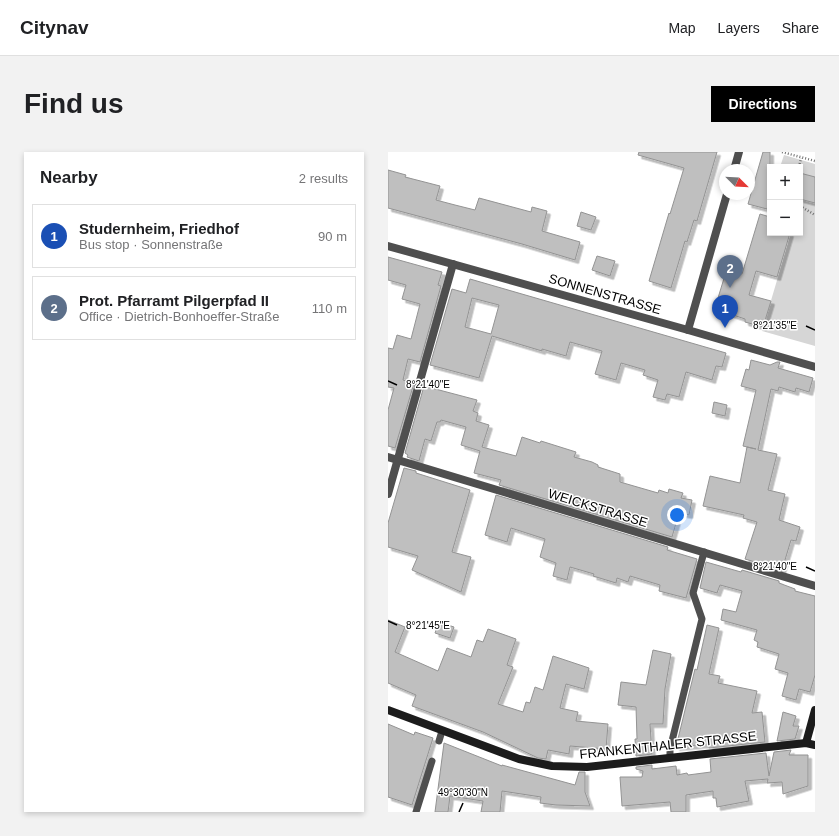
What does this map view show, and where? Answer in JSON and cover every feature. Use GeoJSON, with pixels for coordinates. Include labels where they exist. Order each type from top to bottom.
{"type":"FeatureCollection","features":[{"type":"Feature","properties":{"kind":"street"},"geometry":{"type":"LineString","coordinates":[[736,164],[739,152]]}},
{"type":"Feature","properties":{"kind":"street"},"geometry":{"type":"LineString","coordinates":[[688,330],[725,200]]}},
{"type":"Feature","properties":{"kind":"street","name":"SONNENSTRASSE"},"geometry":{"type":"LineString","coordinates":[[388,246],[815,367]]}},
{"type":"Feature","properties":{"kind":"street"},"geometry":{"type":"LineString","coordinates":[[388,494],[453,264]]}},
{"type":"Feature","properties":{"kind":"street","name":"WEICKSTRASSE"},"geometry":{"type":"LineString","coordinates":[[388,457],[815,586]]}},
{"type":"Feature","properties":{"kind":"street","name":"FRANKENTHALER STRASSE"},"geometry":{"type":"LineString","coordinates":[[388,710],[519,759],[552,766],[587,767],[806,743],[815,745]]}},
{"type":"Feature","properties":{"kind":"street"},"geometry":{"type":"LineString","coordinates":[[806,743],[815,710]]}},
{"type":"Feature","properties":{"kind":"lane"},"geometry":{"type":"LineString","coordinates":[[670,757],[670,748],[702,619],[693,593],[704,552]]}},
{"type":"Feature","properties":{"kind":"lane"},"geometry":{"type":"LineString","coordinates":[[439,741],[442,731]]}},
{"type":"Feature","properties":{"kind":"lane"},"geometry":{"type":"LineString","coordinates":[[416,812],[432,762]]}},
{"type":"Feature","properties":{"kind":"path"},"geometry":{"type":"LineString","coordinates":[[782,152],[815,161]]}},
{"type":"Feature","properties":{"kind":"path"},"geometry":{"type":"LineString","coordinates":[[799,164],[801,158]]}},
{"type":"Feature","properties":{"kind":"path"},"geometry":{"type":"LineString","coordinates":[[803,208],[815,216]]}},
{"type":"Feature","properties":{"kind":"shaded area"},"geometry":{"type":"Polygon","coordinates":[[[784,155],[815,164],[815,346],[762,331],[790,236],[803,236],[803,164],[781,164],[784,155]]]}},
{"type":"Feature","properties":{"kind":"building"},"geometry":{"type":"Polygon","coordinates":[[[639,152],[717,152],[697,221],[694,220],[687,242],[685,241],[671,288],[649,281],[684,168],[638,155],[639,152]]]}},
{"type":"Feature","properties":{"kind":"building"},"geometry":{"type":"Polygon","coordinates":[[[763,152],[770,152],[770,164],[767,164],[767,209],[748,204],[749,200],[755,200],[755,180],[763,152]]]}},
{"type":"Feature","properties":{"kind":"building"},"geometry":{"type":"Polygon","coordinates":[[[388,170],[406,175],[405,177],[440,186],[436,200],[455,205],[475,210],[479,198],[531,212],[532,207],[547,211],[542,231],[580,242],[575,260],[522,244],[388,208],[388,170]]]}},
{"type":"Feature","properties":{"kind":"building"},"geometry":{"type":"Polygon","coordinates":[[[803,174],[815,177],[815,203],[803,200],[803,174]]]}},
{"type":"Feature","properties":{"kind":"building"},"geometry":{"type":"Polygon","coordinates":[[[581,212],[596,217],[591,230],[577,226],[581,212]]]}},
{"type":"Feature","properties":{"kind":"building"},"geometry":{"type":"Polygon","coordinates":[[[760,214],[767,216],[767,236],[789,236],[777,277],[756,271],[749,295],[771,301],[763,327],[745,322],[745,319],[730,314],[733,303],[718,298],[728,270],[742,274],[760,214]]]}},
{"type":"Feature","properties":{"kind":"building"},"geometry":{"type":"Polygon","coordinates":[[[597,256],[615,261],[610,276],[592,270],[597,256]]]}},
{"type":"Feature","properties":{"kind":"building"},"geometry":{"type":"Polygon","coordinates":[[[388,257],[442,272],[438,285],[441,286],[420,362],[408,359],[403,380],[414,383],[395,448],[388,446],[388,410],[394,388],[388,387],[388,348],[393,349],[397,335],[411,339],[420,304],[402,299],[406,285],[388,280],[388,257]]]}},
{"type":"Feature","properties":{"kind":"building"},"geometry":{"type":"Polygon","coordinates":[[[470,279],[726,353],[722,367],[716,366],[712,380],[686,372],[679,397],[667,394],[665,400],[653,397],[658,380],[643,375],[645,370],[621,363],[616,380],[595,374],[602,351],[570,342],[566,356],[542,349],[542,351],[492,336],[479,378],[430,365],[452,289],[466,293],[470,279]],[[472,298],[465,327],[491,334],[499,305],[472,298]]]}},
{"type":"Feature","properties":{"kind":"building"},"geometry":{"type":"Polygon","coordinates":[[[751,360],[770,365],[780,362],[778,368],[813,378],[809,392],[796,388],[795,392],[779,387],[778,391],[771,389],[758,450],[777,454],[768,490],[785,494],[779,520],[800,527],[796,541],[791,540],[782,570],[745,559],[757,522],[743,518],[744,515],[703,506],[710,476],[740,483],[747,447],[756,449],[743,446],[756,390],[741,386],[746,369],[749,370],[751,360]]]}},
{"type":"Feature","properties":{"kind":"building"},"geometry":{"type":"Polygon","coordinates":[[[424,386],[477,400],[473,411],[478,413],[476,421],[489,425],[482,447],[516,456],[522,437],[540,443],[541,441],[576,452],[574,457],[592,462],[598,465],[598,467],[620,474],[620,482],[658,493],[659,490],[668,493],[669,489],[683,493],[681,498],[692,500],[689,515],[679,513],[672,537],[499,485],[501,480],[474,473],[480,451],[461,445],[466,427],[441,420],[440,422],[437,422],[431,441],[425,439],[419,461],[407,457],[408,455],[405,453],[424,386]]]}},
{"type":"Feature","properties":{"kind":"building"},"geometry":{"type":"Polygon","coordinates":[[[714,402],[727,405],[725,416],[712,413],[714,402]]]}},
{"type":"Feature","properties":{"kind":"building"},"geometry":{"type":"Polygon","coordinates":[[[404,468],[470,490],[452,552],[471,557],[461,592],[412,570],[418,556],[388,547],[388,523],[404,468]]]}},
{"type":"Feature","properties":{"kind":"building"},"geometry":{"type":"Polygon","coordinates":[[[496,495],[668,547],[667,550],[697,559],[686,598],[659,591],[660,585],[630,576],[628,582],[617,578],[616,583],[593,576],[594,574],[570,567],[567,580],[553,576],[556,563],[540,557],[545,539],[511,528],[507,542],[485,535],[496,495]]]}},
{"type":"Feature","properties":{"kind":"building"},"geometry":{"type":"Polygon","coordinates":[[[706,562],[741,572],[742,570],[779,581],[779,583],[795,589],[795,591],[815,596],[815,675],[810,692],[799,689],[796,700],[782,696],[788,673],[775,669],[779,654],[757,647],[758,642],[754,640],[757,630],[721,620],[723,609],[736,612],[742,591],[720,585],[717,593],[700,588],[706,562]]]}},
{"type":"Feature","properties":{"kind":"building"},"geometry":{"type":"Polygon","coordinates":[[[388,620],[405,627],[395,652],[438,671],[447,648],[471,657],[477,640],[483,642],[488,629],[516,639],[507,665],[513,667],[498,704],[523,712],[526,702],[530,703],[535,687],[543,690],[553,656],[589,668],[584,689],[566,684],[560,708],[578,712],[576,721],[608,724],[606,749],[570,746],[569,754],[548,750],[546,759],[538,758],[483,732],[412,706],[416,695],[388,683],[388,620]]]}},
{"type":"Feature","properties":{"kind":"building"},"geometry":{"type":"Polygon","coordinates":[[[439,622],[454,627],[450,638],[435,633],[439,622]]]}},
{"type":"Feature","properties":{"kind":"building"},"geometry":{"type":"Polygon","coordinates":[[[707,625],[719,628],[709,674],[720,676],[718,683],[757,691],[752,713],[762,712],[765,742],[709,748],[709,744],[676,747],[695,669],[697,670],[707,625]]]}},
{"type":"Feature","properties":{"kind":"building"},"geometry":{"type":"Polygon","coordinates":[[[653,650],[671,654],[665,689],[663,724],[650,724],[652,754],[636,756],[636,707],[618,705],[621,682],[646,685],[653,650]]]}},
{"type":"Feature","properties":{"kind":"building"},"geometry":{"type":"Polygon","coordinates":[[[783,712],[796,716],[793,726],[799,726],[795,739],[777,741],[783,712]]]}},
{"type":"Feature","properties":{"kind":"building"},"geometry":{"type":"Polygon","coordinates":[[[388,724],[414,735],[415,732],[433,738],[412,805],[388,797],[388,724]]]}},
{"type":"Feature","properties":{"kind":"building"},"geometry":{"type":"Polygon","coordinates":[[[444,743],[502,766],[575,785],[579,772],[585,772],[585,792],[590,806],[540,803],[541,797],[502,791],[500,812],[481,812],[483,801],[450,796],[448,812],[435,812],[444,743]]]}},
{"type":"Feature","properties":{"kind":"building"},"geometry":{"type":"Polygon","coordinates":[[[791,750],[789,755],[808,755],[808,786],[783,794],[782,782],[767,783],[768,779],[745,781],[749,801],[717,807],[716,798],[713,798],[713,791],[686,795],[686,812],[671,812],[670,802],[622,806],[620,777],[642,777],[643,771],[636,769],[636,767],[652,765],[652,769],[676,766],[677,775],[687,773],[688,775],[711,772],[710,759],[766,753],[769,776],[774,752],[791,750]]]}},
{"type":"Feature","properties":{"kind":"place","name":"Prot. Pfarramt Pilgerpfad II"},"geometry":{"type":"Point","coordinates":[730,288]}},
{"type":"Feature","properties":{"kind":"place","name":"Studernheim, Friedhof"},"geometry":{"type":"Point","coordinates":[725,328]}}]}
